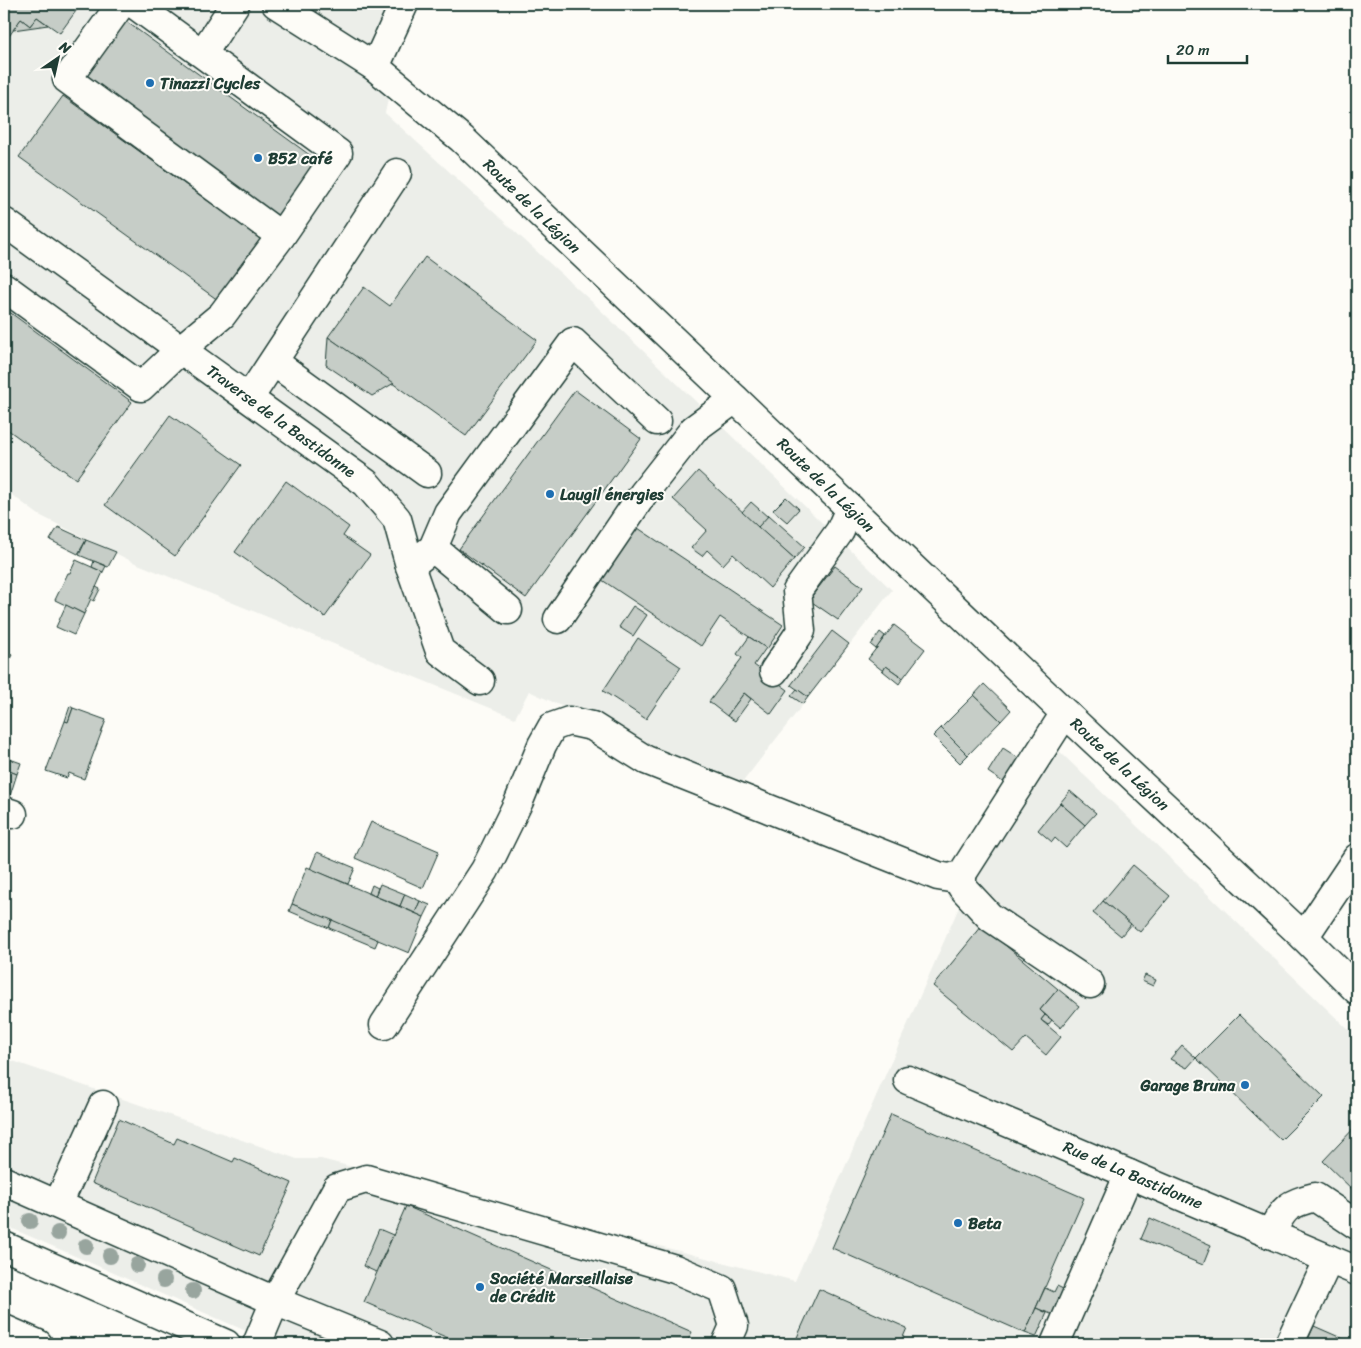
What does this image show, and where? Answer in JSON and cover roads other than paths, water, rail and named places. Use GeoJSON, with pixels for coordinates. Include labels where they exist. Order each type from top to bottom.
{"type":"FeatureCollection","features":[{"type":"Feature","properties":{"kind":"main road"},"geometry":{"type":"LineString","coordinates":[[121,4],[67,78],[281,236]]}},
{"type":"Feature","properties":{"kind":"main road"},"geometry":{"type":"LineString","coordinates":[[4,287],[141,387],[181,349],[222,316],[281,236],[338,153],[134,4]]}},
{"type":"Feature","properties":{"kind":"main road"},"geometry":{"type":"LineString","coordinates":[[203,53],[235,4]]}},
{"type":"Feature","properties":{"kind":"main road","name":"Route de la Légion"},"geometry":{"type":"LineString","coordinates":[[276,4],[375,67],[462,139],[1065,713],[1304,937],[1357,990]]}},
{"type":"Feature","properties":{"kind":"main road"},"geometry":{"type":"LineString","coordinates":[[375,67],[404,4]]}},
{"type":"Feature","properties":{"kind":"main road"},"geometry":{"type":"LineString","coordinates":[[249,398],[397,173]]}},
{"type":"Feature","properties":{"kind":"main road","name":"Traverse de la Bastidonne"},"geometry":{"type":"LineString","coordinates":[[4,222],[366,482],[397,518],[410,566],[440,650],[480,681]]}},
{"type":"Feature","properties":{"kind":"main road"},"geometry":{"type":"LineString","coordinates":[[410,566],[433,548],[448,513],[573,342],[657,422]]}},
{"type":"Feature","properties":{"kind":"main road"},"geometry":{"type":"LineString","coordinates":[[274,362],[427,473]]}},
{"type":"Feature","properties":{"kind":"main road"},"geometry":{"type":"LineString","coordinates":[[558,619],[643,494],[694,429],[736,399]]}},
{"type":"Feature","properties":{"kind":"main road"},"geometry":{"type":"LineString","coordinates":[[774,671],[801,631],[797,591],[840,531],[850,508]]}},
{"type":"Feature","properties":{"kind":"main road"},"geometry":{"type":"LineString","coordinates":[[433,548],[508,610]]}},
{"type":"Feature","properties":{"kind":"main road"},"geometry":{"type":"LineString","coordinates":[[1065,713],[962,874],[962,887],[990,917],[1090,984]]}},
{"type":"Feature","properties":{"kind":"main road"},"geometry":{"type":"LineString","coordinates":[[384,1025],[485,870],[519,801],[542,745],[552,727],[569,721],[592,726],[646,760],[938,876],[950,878],[962,874]]}},
{"type":"Feature","properties":{"kind":"main road"},"geometry":{"type":"LineString","coordinates":[[1304,937],[1357,858]]}},
{"type":"Feature","properties":{"kind":"main road","name":"Rue de La Bastidonne"},"geometry":{"type":"LineString","coordinates":[[908,1080],[1357,1271]]}},
{"type":"Feature","properties":{"kind":"main road"},"geometry":{"type":"LineString","coordinates":[[58,1204],[103,1105]]}},
{"type":"Feature","properties":{"kind":"main road"},"geometry":{"type":"LineString","coordinates":[[1055,1344],[1129,1174]]}},
{"type":"Feature","properties":{"kind":"main road"},"geometry":{"type":"LineString","coordinates":[[256,1344],[276,1301],[337,1188],[366,1179],[675,1269],[722,1289],[734,1326],[726,1344]]}},
{"type":"Feature","properties":{"kind":"main road"},"geometry":{"type":"LineString","coordinates":[[4,1181],[276,1301],[380,1344]]}},
{"type":"Feature","properties":{"kind":"main road"},"geometry":{"type":"LineString","coordinates":[[1270,1234],[1282,1213],[1292,1203],[1315,1197],[1357,1225]]}},
{"type":"Feature","properties":{"kind":"main road"},"geometry":{"type":"LineString","coordinates":[[4,1246],[226,1344]]}},
{"type":"Feature","properties":{"kind":"main road"},"geometry":{"type":"LineString","coordinates":[[1289,1344],[1330,1259]]}},
{"type":"Feature","properties":{"kind":"main road"},"geometry":{"type":"LineString","coordinates":[[4,1330],[38,1344]]}},
{"type":"Feature","properties":{"kind":"place","name":"Tinazzi Cycles"},"geometry":{"type":"Point","coordinates":[150,83]}},
{"type":"Feature","properties":{"kind":"place","name":"B52 café"},"geometry":{"type":"Point","coordinates":[258,158]}},
{"type":"Feature","properties":{"kind":"place","name":"Laugil énergies"},"geometry":{"type":"Point","coordinates":[550,494]}},
{"type":"Feature","properties":{"kind":"place","name":"Garage Bruna"},"geometry":{"type":"Point","coordinates":[1245,1085]}},
{"type":"Feature","properties":{"kind":"place","name":"Beta"},"geometry":{"type":"Point","coordinates":[958,1223]}},
{"type":"Feature","properties":{"kind":"place","name":"Société Marseillaise de Crédit"},"geometry":{"type":"Point","coordinates":[480,1287]}}]}
